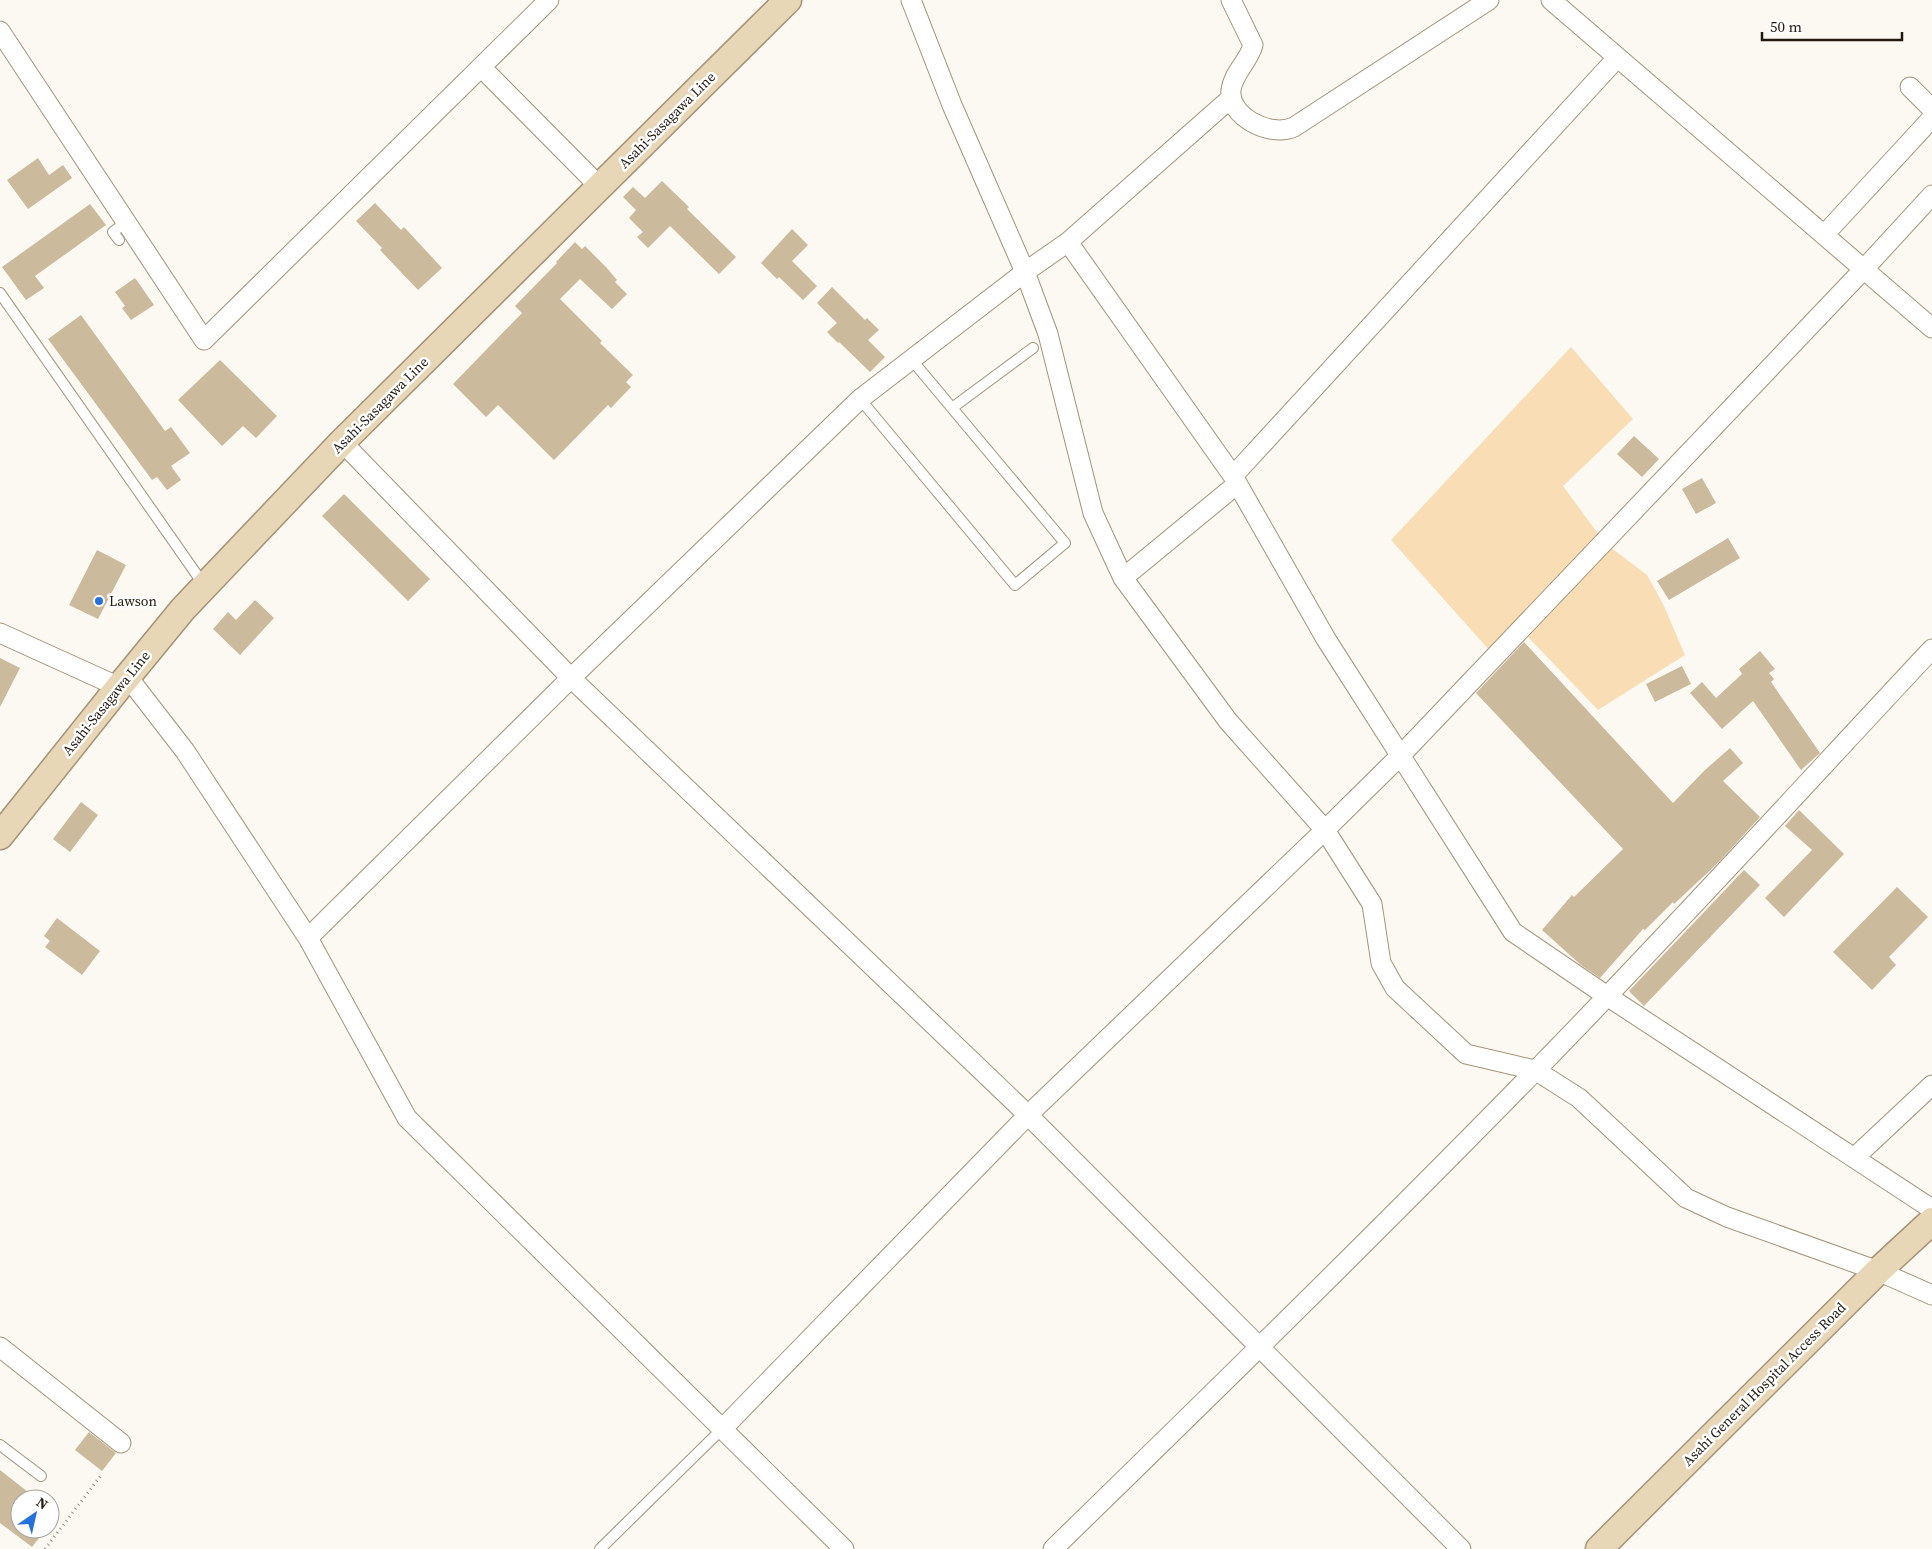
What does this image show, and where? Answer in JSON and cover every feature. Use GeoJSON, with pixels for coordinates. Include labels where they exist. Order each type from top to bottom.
{"type":"FeatureCollection","features":[{"type":"Feature","properties":{"kind":"main road","name":"Asahi-Sasagawa Line"},"geometry":{"type":"LineString","coordinates":[[0,836],[183,609],[342,442],[788,0]]}},
{"type":"Feature","properties":{"kind":"main road","name":"Asahi General Hospital Access Road"},"geometry":{"type":"LineString","coordinates":[[1598,1549],[1878,1271],[1932,1221]]}},
{"type":"Feature","properties":{"kind":"street"},"geometry":{"type":"LineString","coordinates":[[0,31],[204,340],[549,0]]}},
{"type":"Feature","properties":{"kind":"street"},"geometry":{"type":"LineString","coordinates":[[911,0],[952,104],[1025,272],[1048,334],[1093,513],[1123,578],[1228,721],[1325,830],[1372,904],[1381,963],[1395,988],[1466,1054],[1536,1070],[1579,1098],[1686,1198],[1727,1217],[1878,1271],[1932,1295]]}},
{"type":"Feature","properties":{"kind":"street"},"geometry":{"type":"LineString","coordinates":[[1231,0],[1253,45],[1251,53],[1234,80],[1231,88],[1231,98],[1243,116],[1254,124],[1266,129],[1287,130],[1490,0]]}},
{"type":"Feature","properties":{"kind":"street"},"geometry":{"type":"LineString","coordinates":[[1551,0],[1932,328]]}},
{"type":"Feature","properties":{"kind":"street"},"geometry":{"type":"LineString","coordinates":[[1123,578],[1235,481],[1617,58]]}},
{"type":"Feature","properties":{"kind":"street"},"geometry":{"type":"LineString","coordinates":[[481,67],[600,187]]}},
{"type":"Feature","properties":{"kind":"street"},"geometry":{"type":"LineString","coordinates":[[1910,87],[1932,109]]}},
{"type":"Feature","properties":{"kind":"street"},"geometry":{"type":"LineString","coordinates":[[308,938],[571,678],[860,399],[1025,272],[1068,242],[1231,98]]}},
{"type":"Feature","properties":{"kind":"street"},"geometry":{"type":"LineString","coordinates":[[1824,235],[1932,118]]}},
{"type":"Feature","properties":{"kind":"street"},"geometry":{"type":"LineString","coordinates":[[723,1428],[1028,1115],[1401,755],[1864,269],[1932,195]]}},
{"type":"Feature","properties":{"kind":"street"},"geometry":{"type":"LineString","coordinates":[[1068,242],[1235,481],[1326,639],[1512,932],[1932,1209]]}},
{"type":"Feature","properties":{"kind":"street"},"geometry":{"type":"LineString","coordinates":[[342,442],[571,678],[1028,1115],[1461,1549]]}},
{"type":"Feature","properties":{"kind":"street"},"geometry":{"type":"LineString","coordinates":[[0,633],[123,682],[185,751],[308,938],[407,1118],[844,1549]]}},
{"type":"Feature","properties":{"kind":"street"},"geometry":{"type":"LineString","coordinates":[[1053,1549],[1260,1347],[1536,1070],[1932,649]]}},
{"type":"Feature","properties":{"kind":"street"},"geometry":{"type":"LineString","coordinates":[[1854,1158],[1932,1085]]}},
{"type":"Feature","properties":{"kind":"street"},"geometry":{"type":"LineString","coordinates":[[0,1347],[121,1442]]}},
{"type":"Feature","properties":{"kind":"lane"},"geometry":{"type":"LineString","coordinates":[[119,240],[113,232],[126,222]]}},
{"type":"Feature","properties":{"kind":"lane"},"geometry":{"type":"LineString","coordinates":[[0,293],[205,586]]}},
{"type":"Feature","properties":{"kind":"lane"},"geometry":{"type":"LineString","coordinates":[[952,408],[1033,348]]}},
{"type":"Feature","properties":{"kind":"lane"},"geometry":{"type":"LineString","coordinates":[[860,399],[1015,585],[1065,543],[911,359]]}},
{"type":"Feature","properties":{"kind":"lane"},"geometry":{"type":"LineString","coordinates":[[600,1549],[723,1428]]}},
{"type":"Feature","properties":{"kind":"lane"},"geometry":{"type":"LineString","coordinates":[[0,1446],[41,1476]]}},
{"type":"Feature","properties":{"kind":"path"},"geometry":{"type":"LineString","coordinates":[[45,1549],[102,1474]]}},
{"type":"Feature","properties":{"kind":"shaded area"},"geometry":{"type":"Polygon","coordinates":[[[1571,347],[1633,419],[1563,486],[1599,535],[1490,651],[1391,540],[1571,347]]]}},
{"type":"Feature","properties":{"kind":"shaded area"},"geometry":{"type":"Polygon","coordinates":[[[1610,547],[1647,575],[1663,604],[1685,655],[1598,710],[1527,636],[1610,547]]]}},
{"type":"Feature","properties":{"kind":"building"},"geometry":{"type":"Polygon","coordinates":[[[38,158],[49,175],[63,165],[72,178],[28,209],[7,180],[38,158]]]}},
{"type":"Feature","properties":{"kind":"building"},"geometry":{"type":"Polygon","coordinates":[[[662,181],[689,207],[687,209],[736,257],[719,274],[670,226],[648,248],[637,237],[643,232],[629,218],[636,210],[623,197],[633,187],[645,198],[662,181]]]}},
{"type":"Feature","properties":{"kind":"building"},"geometry":{"type":"Polygon","coordinates":[[[375,203],[401,230],[404,227],[442,268],[418,290],[380,250],[382,248],[356,221],[375,203]]]}},
{"type":"Feature","properties":{"kind":"building"},"geometry":{"type":"Polygon","coordinates":[[[90,204],[106,225],[35,276],[44,288],[26,300],[2,267],[90,204]]]}},
{"type":"Feature","properties":{"kind":"building"},"geometry":{"type":"Polygon","coordinates":[[[792,229],[808,245],[792,261],[817,286],[803,300],[761,263],[792,229]]]}},
{"type":"Feature","properties":{"kind":"building"},"geometry":{"type":"Polygon","coordinates":[[[575,242],[582,249],[585,246],[606,267],[617,280],[615,282],[627,294],[612,309],[580,279],[560,299],[602,341],[600,343],[633,375],[626,382],[631,387],[611,408],[608,405],[554,460],[498,405],[486,417],[453,384],[522,313],[515,306],[575,242]]]}},
{"type":"Feature","properties":{"kind":"building"},"geometry":{"type":"Polygon","coordinates":[[[135,278],[154,305],[131,320],[122,308],[125,306],[115,292],[135,278]]]}},
{"type":"Feature","properties":{"kind":"building"},"geometry":{"type":"Polygon","coordinates":[[[832,287],[865,320],[867,318],[879,330],[868,340],[885,357],[870,372],[827,332],[837,323],[817,303],[832,287]]]}},
{"type":"Feature","properties":{"kind":"building"},"geometry":{"type":"Polygon","coordinates":[[[81,315],[165,431],[171,427],[190,453],[171,466],[181,480],[167,490],[157,477],[152,480],[48,339],[81,315]]]}},
{"type":"Feature","properties":{"kind":"building"},"geometry":{"type":"Polygon","coordinates":[[[220,360],[277,416],[256,438],[243,426],[222,446],[178,400],[220,360]]]}},
{"type":"Feature","properties":{"kind":"building"},"geometry":{"type":"Polygon","coordinates":[[[1634,436],[1659,459],[1642,477],[1617,454],[1634,436]]]}},
{"type":"Feature","properties":{"kind":"building"},"geometry":{"type":"Polygon","coordinates":[[[1702,478],[1716,503],[1696,514],[1682,489],[1702,478]]]}},
{"type":"Feature","properties":{"kind":"building"},"geometry":{"type":"Polygon","coordinates":[[[344,494],[430,579],[408,601],[322,516],[344,494]]]}},
{"type":"Feature","properties":{"kind":"building"},"geometry":{"type":"Polygon","coordinates":[[[1728,538],[1740,558],[1669,600],[1657,581],[1728,538]]]}},
{"type":"Feature","properties":{"kind":"building"},"geometry":{"type":"Polygon","coordinates":[[[97,550],[126,565],[98,619],[69,605],[97,550]]]}},
{"type":"Feature","properties":{"kind":"building"},"geometry":{"type":"Polygon","coordinates":[[[255,600],[274,618],[240,655],[213,629],[228,612],[236,620],[255,600]]]}},
{"type":"Feature","properties":{"kind":"building"},"geometry":{"type":"Polygon","coordinates":[[[1524,642],[1673,803],[1705,770],[1730,748],[1743,763],[1723,781],[1760,817],[1719,862],[1674,904],[1673,902],[1645,930],[1643,929],[1600,978],[1581,965],[1542,930],[1572,895],[1574,897],[1623,849],[1476,693],[1524,642]]]}},
{"type":"Feature","properties":{"kind":"building"},"geometry":{"type":"Polygon","coordinates":[[[1760,651],[1775,669],[1769,673],[1774,679],[1771,682],[1820,753],[1801,770],[1753,701],[1722,729],[1690,693],[1702,682],[1716,698],[1742,674],[1739,669],[1760,651]]]}},
{"type":"Feature","properties":{"kind":"building"},"geometry":{"type":"Polygon","coordinates":[[[0,658],[20,668],[0,707],[0,658]]]}},
{"type":"Feature","properties":{"kind":"building"},"geometry":{"type":"Polygon","coordinates":[[[1682,666],[1691,684],[1655,702],[1646,684],[1682,666]]]}},
{"type":"Feature","properties":{"kind":"building"},"geometry":{"type":"Polygon","coordinates":[[[81,802],[98,815],[70,852],[53,839],[81,802]]]}},
{"type":"Feature","properties":{"kind":"building"},"geometry":{"type":"Polygon","coordinates":[[[1799,810],[1844,854],[1784,917],[1765,898],[1812,850],[1785,826],[1799,810]]]}},
{"type":"Feature","properties":{"kind":"building"},"geometry":{"type":"Polygon","coordinates":[[[1744,870],[1760,885],[1644,1006],[1629,991],[1744,870]]]}},
{"type":"Feature","properties":{"kind":"building"},"geometry":{"type":"Polygon","coordinates":[[[1897,887],[1928,917],[1889,957],[1896,965],[1872,990],[1833,952],[1897,887]]]}},
{"type":"Feature","properties":{"kind":"building"},"geometry":{"type":"Polygon","coordinates":[[[57,918],[100,951],[82,975],[45,947],[50,941],[44,936],[57,918]]]}},
{"type":"Feature","properties":{"kind":"building"},"geometry":{"type":"Polygon","coordinates":[[[89,1432],[116,1453],[102,1471],[75,1450],[89,1432]]]}},
{"type":"Feature","properties":{"kind":"building"},"geometry":{"type":"Polygon","coordinates":[[[0,1470],[24,1489],[10,1489],[10,1530],[0,1523],[0,1470]]]}},
{"type":"Feature","properties":{"kind":"building"},"geometry":{"type":"Polygon","coordinates":[[[21,1539],[38,1539],[32,1547],[21,1539]]]}},
{"type":"Feature","properties":{"kind":"place","name":"Lawson"},"geometry":{"type":"Point","coordinates":[99,601]}}]}
